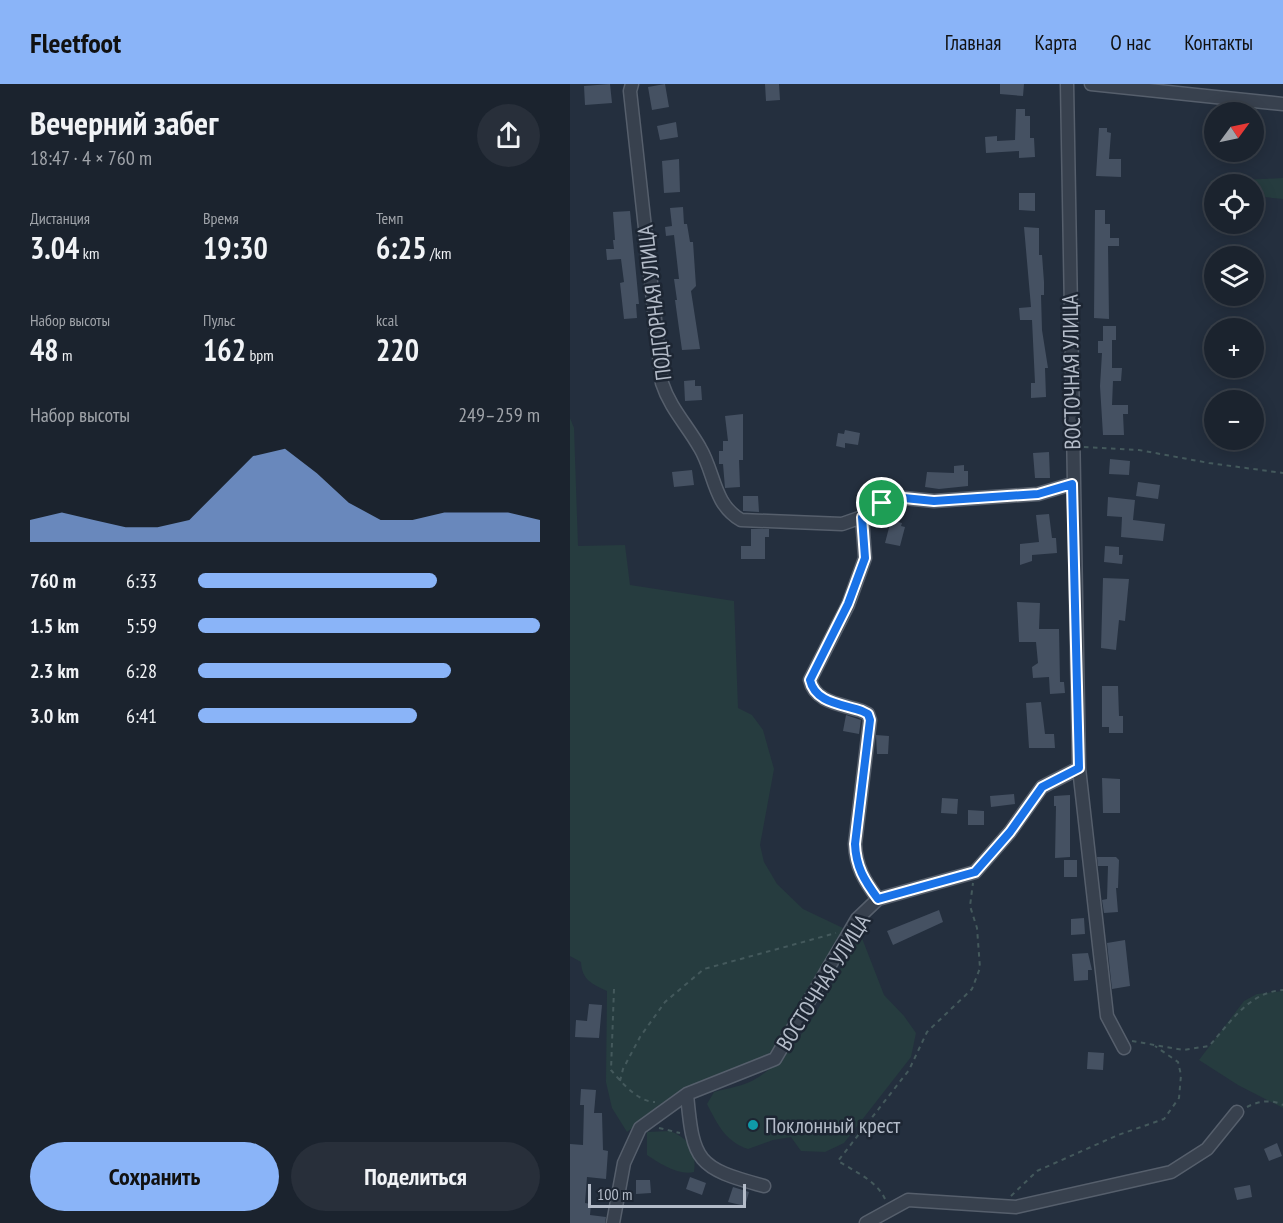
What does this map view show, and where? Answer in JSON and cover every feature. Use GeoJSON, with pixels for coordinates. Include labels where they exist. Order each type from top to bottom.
{"type":"FeatureCollection","features":[{"type":"Feature","properties":{"kind":"street","name":"ПОДГОРНАЯ УЛИЦА"},"geometry":{"type":"LineString","coordinates":[[632,84],[630,91],[662,383],[668,402],[702,451],[715,487],[732,514],[741,520],[817,525],[842,524],[862,517],[894,497],[934,501],[1038,494],[1072,484]]}},
{"type":"Feature","properties":{"kind":"street","name":"ВОСТОЧНАЯ УЛИЦА"},"geometry":{"type":"LineString","coordinates":[[1067,84],[1072,484],[1079,768],[1107,1016],[1121,1043]]}},
{"type":"Feature","properties":{"kind":"street"},"geometry":{"type":"LineString","coordinates":[[1091,84],[1283,104]]}},
{"type":"Feature","properties":{"kind":"street"},"geometry":{"type":"LineString","coordinates":[[862,517],[865,558],[848,604],[810,680],[812,690],[818,697],[862,711],[868,714],[870,720],[855,844],[856,863],[864,880],[878,899]]}},
{"type":"Feature","properties":{"kind":"street"},"geometry":{"type":"LineString","coordinates":[[975,872],[1010,832],[1042,787],[1079,768]]}},
{"type":"Feature","properties":{"kind":"street","name":"ВОСТОЧНАЯ УЛИЦА"},"geometry":{"type":"LineString","coordinates":[[642,1126],[681,1097],[775,1059],[852,928],[878,899],[975,872]]}},
{"type":"Feature","properties":{"kind":"street"},"geometry":{"type":"LineString","coordinates":[[681,1097],[690,1136],[701,1161],[723,1175],[764,1186]]}},
{"type":"Feature","properties":{"kind":"street"},"geometry":{"type":"LineString","coordinates":[[866,1223],[908,1200],[1016,1207],[1171,1172],[1207,1149],[1237,1112]]}},
{"type":"Feature","properties":{"kind":"street"},"geometry":{"type":"LineString","coordinates":[[613,1223],[624,1163],[642,1126]]}},
{"type":"Feature","properties":{"kind":"path"},"geometry":{"type":"LineString","coordinates":[[1072,446],[1140,450],[1209,463],[1283,473]]}},
{"type":"Feature","properties":{"kind":"path"},"geometry":{"type":"LineString","coordinates":[[890,1210],[882,1193],[861,1175],[838,1161],[909,1070],[927,1032],[972,988],[980,968],[977,928],[970,906],[975,872]]}},
{"type":"Feature","properties":{"kind":"path"},"geometry":{"type":"LineString","coordinates":[[620,1081],[623,1069],[640,1037],[665,1002],[704,969],[852,928]]}},
{"type":"Feature","properties":{"kind":"path"},"geometry":{"type":"LineString","coordinates":[[614,989],[611,1070],[626,1088],[651,1102],[681,1097]]}},
{"type":"Feature","properties":{"kind":"path"},"geometry":{"type":"LineString","coordinates":[[1121,1043],[1183,1050],[1209,1046],[1245,1006],[1266,991],[1283,990]]}},
{"type":"Feature","properties":{"kind":"path"},"geometry":{"type":"LineString","coordinates":[[994,1206],[1008,1198],[1037,1171],[1118,1135],[1164,1119],[1179,1098],[1181,1076],[1178,1062],[1155,1046]]}},
{"type":"Feature","properties":{"kind":"path"},"geometry":{"type":"LineString","coordinates":[[1237,1112],[1252,1104],[1276,1101],[1283,1105]]}},
{"type":"Feature","properties":{"kind":"path"},"geometry":{"type":"LineString","coordinates":[[642,1126],[690,1136]]}},
{"type":"Feature","properties":{"kind":"green space"},"geometry":{"type":"Polygon","coordinates":[[[1283,178],[1283,199],[1264,197],[1264,179],[1283,178]]]}},
{"type":"Feature","properties":{"kind":"green space"},"geometry":{"type":"Polygon","coordinates":[[[570,418],[574,428],[578,546],[625,545],[630,585],[734,601],[738,708],[752,715],[763,730],[774,769],[760,845],[764,862],[777,884],[803,909],[845,929],[783,1037],[763,1061],[660,1107],[627,1132],[612,1108],[606,1082],[607,991],[589,981],[583,973],[581,962],[570,956],[570,418]]]}},
{"type":"Feature","properties":{"kind":"green space"},"geometry":{"type":"Polygon","coordinates":[[[860,933],[884,995],[916,1033],[911,1057],[844,1143],[825,1152],[801,1151],[791,1137],[773,1140],[748,1149],[733,1142],[723,1131],[707,1104],[714,1092],[752,1081],[774,1065],[789,1050],[816,1012],[860,933]]]}},
{"type":"Feature","properties":{"kind":"green space"},"geometry":{"type":"Polygon","coordinates":[[[1283,991],[1283,1108],[1238,1085],[1199,1060],[1244,1001],[1257,994],[1283,991]]]}},
{"type":"Feature","properties":{"kind":"green space"},"geometry":{"type":"Polygon","coordinates":[[[670,1131],[682,1137],[690,1146],[695,1164],[694,1172],[676,1170],[647,1155],[647,1132],[670,1131]]]}},
{"type":"Feature","properties":{"kind":"building"},"geometry":{"type":"Polygon","coordinates":[[[610,84],[612,103],[585,105],[584,86],[610,84]]]}},
{"type":"Feature","properties":{"kind":"building"},"geometry":{"type":"Polygon","coordinates":[[[665,84],[669,107],[652,110],[648,87],[665,84]]]}},
{"type":"Feature","properties":{"kind":"building"},"geometry":{"type":"Polygon","coordinates":[[[765,84],[779,84],[780,100],[766,101],[765,84]]]}},
{"type":"Feature","properties":{"kind":"building"},"geometry":{"type":"Polygon","coordinates":[[[1000,84],[1024,84],[1023,96],[1000,94],[1000,84]]]}},
{"type":"Feature","properties":{"kind":"building"},"geometry":{"type":"Polygon","coordinates":[[[1016,109],[1025,109],[1025,116],[1030,116],[1030,138],[1034,138],[1035,157],[1019,158],[1019,151],[986,153],[985,137],[997,136],[997,141],[1015,140],[1016,109]]]}},
{"type":"Feature","properties":{"kind":"building"},"geometry":{"type":"Polygon","coordinates":[[[676,122],[678,137],[660,140],[657,126],[676,122]]]}},
{"type":"Feature","properties":{"kind":"building"},"geometry":{"type":"Polygon","coordinates":[[[1099,128],[1107,128],[1107,132],[1111,133],[1109,159],[1121,159],[1121,177],[1096,176],[1099,128]]]}},
{"type":"Feature","properties":{"kind":"building"},"geometry":{"type":"Polygon","coordinates":[[[679,159],[680,192],[664,193],[662,161],[679,159]]]}},
{"type":"Feature","properties":{"kind":"building"},"geometry":{"type":"Polygon","coordinates":[[[1019,193],[1035,193],[1035,211],[1019,210],[1019,193]]]}},
{"type":"Feature","properties":{"kind":"building"},"geometry":{"type":"Polygon","coordinates":[[[683,207],[684,224],[687,224],[690,242],[693,242],[696,286],[691,291],[700,349],[682,350],[675,300],[677,300],[674,279],[679,279],[674,235],[666,236],[665,227],[672,226],[670,208],[683,207]]]}},
{"type":"Feature","properties":{"kind":"building"},"geometry":{"type":"Polygon","coordinates":[[[1095,210],[1105,210],[1105,224],[1110,224],[1110,238],[1119,238],[1119,246],[1108,246],[1109,319],[1094,318],[1095,210]]]}},
{"type":"Feature","properties":{"kind":"building"},"geometry":{"type":"Polygon","coordinates":[[[630,211],[639,304],[636,304],[637,318],[624,319],[620,283],[624,282],[621,259],[607,260],[606,249],[614,249],[613,212],[630,211]]]}},
{"type":"Feature","properties":{"kind":"building"},"geometry":{"type":"Polygon","coordinates":[[[1024,227],[1039,228],[1039,255],[1042,255],[1044,282],[1044,295],[1041,295],[1042,330],[1048,368],[1045,368],[1046,397],[1031,398],[1031,383],[1035,383],[1032,320],[1020,320],[1019,308],[1031,307],[1024,227]]]}},
{"type":"Feature","properties":{"kind":"building"},"geometry":{"type":"Polygon","coordinates":[[[1103,326],[1116,326],[1116,340],[1112,340],[1112,368],[1122,368],[1121,381],[1113,381],[1112,405],[1128,405],[1128,414],[1123,414],[1124,435],[1103,435],[1100,386],[1102,353],[1098,353],[1098,341],[1103,341],[1103,326]]]}},
{"type":"Feature","properties":{"kind":"building"},"geometry":{"type":"Polygon","coordinates":[[[695,380],[695,386],[701,386],[702,400],[685,401],[684,381],[695,380]]]}},
{"type":"Feature","properties":{"kind":"building"},"geometry":{"type":"Polygon","coordinates":[[[743,414],[743,460],[739,460],[740,487],[725,488],[723,464],[719,464],[719,451],[723,451],[723,441],[728,441],[725,416],[743,414]]]}},
{"type":"Feature","properties":{"kind":"building"},"geometry":{"type":"Polygon","coordinates":[[[845,430],[860,433],[858,445],[845,443],[845,448],[836,446],[838,433],[844,434],[845,430]]]}},
{"type":"Feature","properties":{"kind":"building"},"geometry":{"type":"Polygon","coordinates":[[[1049,452],[1050,478],[1035,478],[1033,453],[1049,452]]]}},
{"type":"Feature","properties":{"kind":"building"},"geometry":{"type":"Polygon","coordinates":[[[1110,459],[1130,461],[1129,475],[1109,474],[1110,459]]]}},
{"type":"Feature","properties":{"kind":"building"},"geometry":{"type":"Polygon","coordinates":[[[964,465],[964,471],[968,471],[968,486],[939,489],[925,487],[927,472],[954,473],[954,466],[964,465]]]}},
{"type":"Feature","properties":{"kind":"building"},"geometry":{"type":"Polygon","coordinates":[[[692,470],[694,485],[674,487],[672,472],[692,470]]]}},
{"type":"Feature","properties":{"kind":"building"},"geometry":{"type":"Polygon","coordinates":[[[1138,482],[1160,485],[1158,499],[1136,496],[1138,482]]]}},
{"type":"Feature","properties":{"kind":"building"},"geometry":{"type":"Polygon","coordinates":[[[743,496],[758,496],[759,512],[743,511],[743,496]]]}},
{"type":"Feature","properties":{"kind":"building"},"geometry":{"type":"Polygon","coordinates":[[[1108,497],[1135,500],[1133,520],[1165,524],[1163,541],[1121,537],[1122,517],[1107,516],[1108,497]]]}},
{"type":"Feature","properties":{"kind":"building"},"geometry":{"type":"Polygon","coordinates":[[[1049,514],[1052,538],[1056,538],[1057,553],[1032,555],[1032,561],[1020,565],[1020,544],[1039,542],[1036,515],[1049,514]]]}},
{"type":"Feature","properties":{"kind":"building"},"geometry":{"type":"Polygon","coordinates":[[[891,520],[902,523],[901,526],[905,527],[900,546],[885,543],[891,520]]]}},
{"type":"Feature","properties":{"kind":"building"},"geometry":{"type":"Polygon","coordinates":[[[751,529],[769,529],[769,537],[765,537],[765,559],[741,559],[741,546],[751,546],[751,529]]]}},
{"type":"Feature","properties":{"kind":"building"},"geometry":{"type":"Polygon","coordinates":[[[1105,546],[1119,547],[1119,555],[1123,555],[1122,564],[1104,562],[1105,546]]]}},
{"type":"Feature","properties":{"kind":"building"},"geometry":{"type":"Polygon","coordinates":[[[1103,578],[1129,579],[1125,621],[1119,620],[1116,650],[1101,648],[1103,578]]]}},
{"type":"Feature","properties":{"kind":"building"},"geometry":{"type":"Polygon","coordinates":[[[1017,602],[1040,603],[1039,629],[1059,629],[1060,682],[1064,682],[1065,693],[1050,694],[1049,677],[1033,678],[1032,667],[1038,663],[1036,642],[1019,642],[1017,602]]]}},
{"type":"Feature","properties":{"kind":"building"},"geometry":{"type":"Polygon","coordinates":[[[1102,686],[1118,686],[1119,716],[1123,716],[1123,733],[1109,733],[1109,727],[1102,727],[1102,686]]]}},
{"type":"Feature","properties":{"kind":"building"},"geometry":{"type":"Polygon","coordinates":[[[1041,702],[1045,734],[1054,734],[1055,748],[1029,748],[1026,703],[1041,702]]]}},
{"type":"Feature","properties":{"kind":"building"},"geometry":{"type":"Polygon","coordinates":[[[846,715],[861,720],[859,734],[843,731],[846,715]]]}},
{"type":"Feature","properties":{"kind":"building"},"geometry":{"type":"Polygon","coordinates":[[[876,735],[889,736],[888,754],[877,754],[876,735]]]}},
{"type":"Feature","properties":{"kind":"building"},"geometry":{"type":"Polygon","coordinates":[[[1102,778],[1120,779],[1120,813],[1103,813],[1102,778]]]}},
{"type":"Feature","properties":{"kind":"building"},"geometry":{"type":"Polygon","coordinates":[[[1014,794],[1015,804],[991,807],[990,796],[1014,794]]]}},
{"type":"Feature","properties":{"kind":"building"},"geometry":{"type":"Polygon","coordinates":[[[1070,795],[1070,857],[1055,858],[1056,806],[1054,806],[1054,796],[1070,795]]]}},
{"type":"Feature","properties":{"kind":"building"},"geometry":{"type":"Polygon","coordinates":[[[942,798],[958,799],[957,814],[941,813],[942,798]]]}},
{"type":"Feature","properties":{"kind":"building"},"geometry":{"type":"Polygon","coordinates":[[[968,810],[984,811],[984,825],[968,825],[968,810]]]}},
{"type":"Feature","properties":{"kind":"building"},"geometry":{"type":"Polygon","coordinates":[[[1097,857],[1116,857],[1119,860],[1118,888],[1116,888],[1118,912],[1104,913],[1102,900],[1107,899],[1108,866],[1098,866],[1097,857]]]}},
{"type":"Feature","properties":{"kind":"building"},"geometry":{"type":"Polygon","coordinates":[[[1064,860],[1077,860],[1077,877],[1064,877],[1064,860]]]}},
{"type":"Feature","properties":{"kind":"building"},"geometry":{"type":"Polygon","coordinates":[[[939,910],[943,922],[893,945],[887,931],[939,910]]]}},
{"type":"Feature","properties":{"kind":"building"},"geometry":{"type":"Polygon","coordinates":[[[1084,918],[1085,934],[1071,935],[1071,919],[1084,918]]]}},
{"type":"Feature","properties":{"kind":"building"},"geometry":{"type":"Polygon","coordinates":[[[1125,940],[1130,986],[1112,989],[1107,943],[1125,940]]]}},
{"type":"Feature","properties":{"kind":"building"},"geometry":{"type":"Polygon","coordinates":[[[1088,953],[1092,970],[1088,970],[1088,980],[1074,981],[1072,954],[1088,953]]]}},
{"type":"Feature","properties":{"kind":"building"},"geometry":{"type":"Polygon","coordinates":[[[589,1004],[602,1005],[599,1038],[575,1037],[576,1020],[587,1021],[589,1004]]]}},
{"type":"Feature","properties":{"kind":"building"},"geometry":{"type":"Polygon","coordinates":[[[1088,1052],[1104,1053],[1103,1070],[1087,1069],[1088,1052]]]}},
{"type":"Feature","properties":{"kind":"building"},"geometry":{"type":"Polygon","coordinates":[[[581,1089],[596,1090],[594,1113],[602,1113],[603,1150],[608,1151],[606,1179],[587,1177],[585,1203],[591,1204],[590,1215],[606,1217],[605,1223],[570,1223],[570,1144],[583,1145],[584,1105],[580,1105],[581,1089]]]}},
{"type":"Feature","properties":{"kind":"building"},"geometry":{"type":"Polygon","coordinates":[[[1277,1143],[1282,1156],[1269,1161],[1264,1149],[1277,1143]]]}},
{"type":"Feature","properties":{"kind":"building"},"geometry":{"type":"Polygon","coordinates":[[[690,1177],[706,1183],[702,1195],[686,1189],[690,1177]]]}},
{"type":"Feature","properties":{"kind":"building"},"geometry":{"type":"Polygon","coordinates":[[[636,1180],[650,1180],[651,1193],[636,1194],[636,1180]]]}},
{"type":"Feature","properties":{"kind":"building"},"geometry":{"type":"Polygon","coordinates":[[[1250,1185],[1252,1197],[1237,1200],[1234,1188],[1250,1185]]]}},
{"type":"Feature","properties":{"kind":"building"},"geometry":{"type":"Polygon","coordinates":[[[733,1187],[749,1192],[745,1206],[728,1202],[733,1187]]]}},
{"type":"Feature","properties":{"kind":"place","name":"Поклонный крест"},"geometry":{"type":"Point","coordinates":[753,1125]}},
{"type":"Feature","properties":{"kind":"route"},"geometry":{"type":"LineString","coordinates":[[1072,484],[1079,768],[1042,787],[1010,832],[975,872],[878,899],[864,880],[856,863],[855,844],[870,720],[868,714],[862,711],[818,697],[812,690],[810,680],[848,604],[865,558],[862,517],[882,503],[894,497],[934,501],[1038,494],[1072,484]]}}]}
